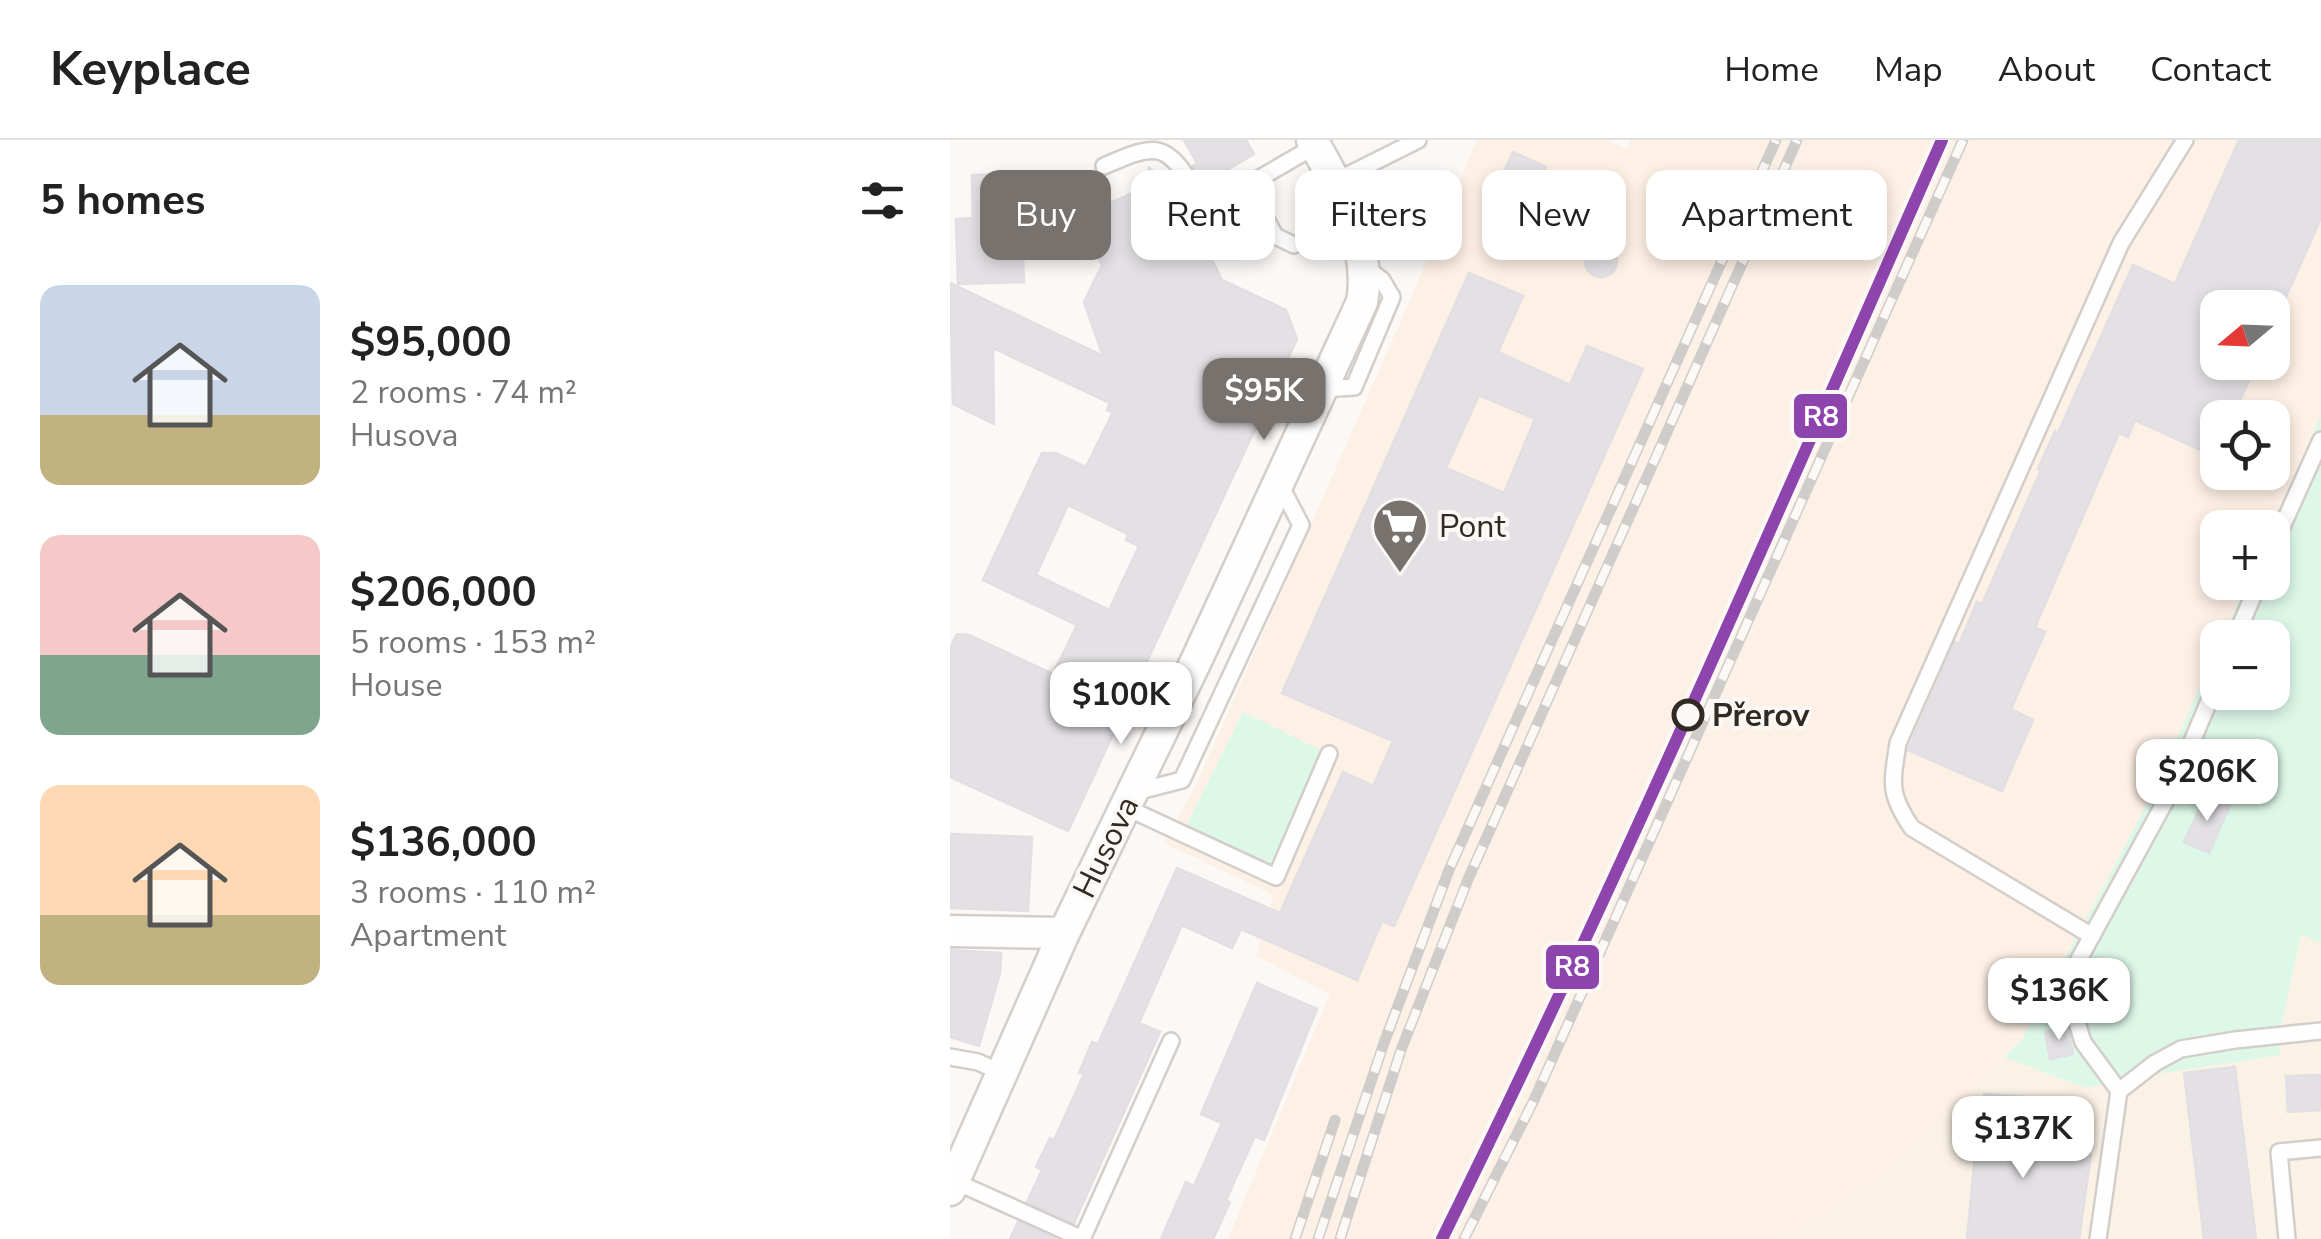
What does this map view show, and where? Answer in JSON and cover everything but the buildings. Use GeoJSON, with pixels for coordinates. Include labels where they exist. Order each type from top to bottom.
{"type":"FeatureCollection","features":[{"type":"Feature","properties":{"kind":"street","name":"Husova"},"geometry":{"type":"LineString","coordinates":[[1313,143],[1329,170]]}},
{"type":"Feature","properties":{"kind":"street","name":"Husova"},"geometry":{"type":"LineString","coordinates":[[952,1186],[1064,933],[1362,302],[1362,260]]}},
{"type":"Feature","properties":{"kind":"street"},"geometry":{"type":"LineString","coordinates":[[950,932],[1064,933]]}},
{"type":"Feature","properties":{"kind":"lane"},"geometry":{"type":"LineString","coordinates":[[1354,170],[1396,144],[1418,140]]}},
{"type":"Feature","properties":{"kind":"lane"},"geometry":{"type":"LineString","coordinates":[[2092,936],[1912,828],[1898,808],[1892,783],[1898,743],[2120,243],[2184,140]]}},
{"type":"Feature","properties":{"kind":"lane"},"geometry":{"type":"LineString","coordinates":[[1271,170],[1313,143]]}},
{"type":"Feature","properties":{"kind":"lane"},"geometry":{"type":"LineString","coordinates":[[1104,166],[1154,149],[1178,162],[1183,170]]}},
{"type":"Feature","properties":{"kind":"lane"},"geometry":{"type":"LineString","coordinates":[[1275,236],[1294,245]]}},
{"type":"Feature","properties":{"kind":"lane"},"geometry":{"type":"LineString","coordinates":[[2290,510],[2321,440]]}},
{"type":"Feature","properties":{"kind":"lane"},"geometry":{"type":"LineString","coordinates":[[2119,1091],[2083,1042],[2070,996],[2077,963],[2172,789],[2205,710]]}},
{"type":"Feature","properties":{"kind":"lane"},"geometry":{"type":"LineString","coordinates":[[1128,800],[1276,877],[1330,754]]}},
{"type":"Feature","properties":{"kind":"lane"},"geometry":{"type":"LineString","coordinates":[[2098,1239],[2119,1091],[2155,1062],[2181,1049],[2321,1031]]}},
{"type":"Feature","properties":{"kind":"lane"},"geometry":{"type":"LineString","coordinates":[[952,1186],[1083,1239],[1172,1040]]}},
{"type":"Feature","properties":{"kind":"lane"},"geometry":{"type":"LineString","coordinates":[[950,1057],[1002,1072]]}},
{"type":"Feature","properties":{"kind":"lane"},"geometry":{"type":"LineString","coordinates":[[2288,1239],[2279,1152],[2321,1148]]}},
{"type":"Feature","properties":{"kind":"shaded area"},"geometry":{"type":"Polygon","coordinates":[[[1477,140],[1607,140],[1627,149],[1631,140],[2321,140],[2321,415],[2290,484],[2290,400],[2200,400],[2200,490],[2288,490],[2279,510],[2200,510],[2200,600],[2239,600],[2230,620],[2200,620],[2200,686],[2152,795],[2022,1039],[1883,1174],[1786,1239],[1228,1239],[1330,994],[1256,956],[1274,895],[1164,843],[1196,785],[1427,260],[1462,260],[1462,176],[1477,140]]]}},
{"type":"Feature","properties":{"kind":"shaded area"},"geometry":{"type":"Polygon","coordinates":[[[2301,933],[2321,943],[2321,1239],[1786,1239],[1883,1174],[2004,1057],[2086,1088],[2164,1073],[2280,1031],[2301,933]]]}},
{"type":"Feature","properties":{"kind":"green space"},"geometry":{"type":"Polygon","coordinates":[[[2321,415],[2321,943],[2301,934],[2280,1031],[2280,1055],[2086,1088],[2004,1057],[2022,1039],[2152,795],[2200,686],[2200,710],[2290,710],[2290,620],[2230,620],[2239,600],[2290,600],[2290,510],[2279,510],[2321,415]]]}},
{"type":"Feature","properties":{"kind":"green space"},"geometry":{"type":"Polygon","coordinates":[[[1243,712],[1329,754],[1276,877],[1182,834],[1243,712]]]}},
{"type":"Feature","properties":{"kind":"railway"},"geometry":{"type":"LineString","coordinates":[[1318,1239],[1384,1043],[1449,870],[1776,140]]}},
{"type":"Feature","properties":{"kind":"railway"},"geometry":{"type":"LineString","coordinates":[[1340,1239],[1401,1050],[1469,877],[1797,140]]}},
{"type":"Feature","properties":{"kind":"railway"},"geometry":{"type":"LineString","coordinates":[[1464,1239],[1534,1100],[1963,140]]}},
{"type":"Feature","properties":{"kind":"railway"},"geometry":{"type":"LineString","coordinates":[[1295,1239],[1335,1120]]}},
{"type":"Feature","properties":{"kind":"transit line","name":"R8"},"geometry":{"type":"LineString","coordinates":[[1442,1239],[1636,830],[1942,140]]}},
{"type":"Feature","properties":{"kind":"place","name":"Pont"},"geometry":{"type":"Point","coordinates":[1400,575]}},
{"type":"Feature","properties":{"kind":"place","name":"Přerov"},"geometry":{"type":"Point","coordinates":[1688,715]}}]}
